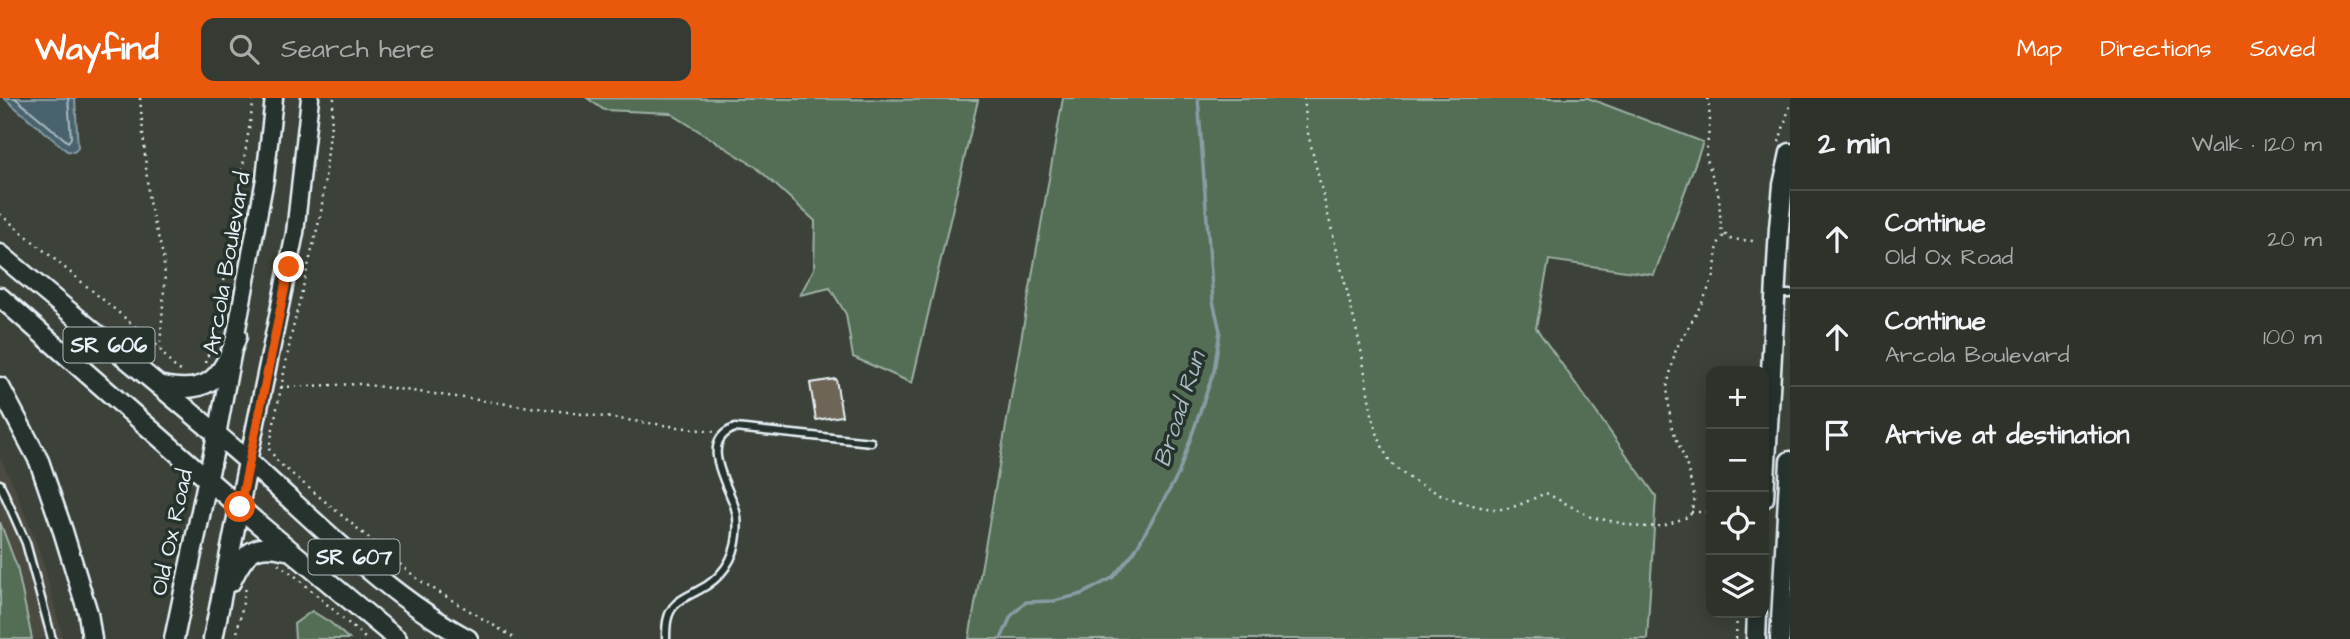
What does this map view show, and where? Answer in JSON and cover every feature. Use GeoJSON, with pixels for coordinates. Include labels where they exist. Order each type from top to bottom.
{"type":"FeatureCollection","features":[{"type":"Feature","properties":{"kind":"main road","name":"Arcola Boulevard"},"geometry":{"type":"LineString","coordinates":[[217,435],[265,179],[274,98]]}},
{"type":"Feature","properties":{"kind":"main road"},"geometry":{"type":"LineString","coordinates":[[213,639],[293,242],[310,98]]}},
{"type":"Feature","properties":{"kind":"main road"},"geometry":{"type":"LineString","coordinates":[[1765,492],[1783,294],[1783,186],[1790,153]]}},
{"type":"Feature","properties":{"kind":"main road","name":"SR 606"},"geometry":{"type":"LineString","coordinates":[[0,254],[217,435]]}},
{"type":"Feature","properties":{"kind":"main road","name":"SR 606"},"geometry":{"type":"LineString","coordinates":[[0,298],[240,507]]}},
{"type":"Feature","properties":{"kind":"main road"},"geometry":{"type":"LineString","coordinates":[[156,385],[180,389],[209,383],[223,368],[237,336]]}},
{"type":"Feature","properties":{"kind":"main road"},"geometry":{"type":"LineString","coordinates":[[0,387],[39,461],[88,613],[92,639]]}},
{"type":"Feature","properties":{"kind":"main road","name":"SR 607"},"geometry":{"type":"LineString","coordinates":[[217,435],[375,576],[468,639]]}},
{"type":"Feature","properties":{"kind":"main road","name":"Old Ox Road"},"geometry":{"type":"LineString","coordinates":[[174,639],[217,435]]}},
{"type":"Feature","properties":{"kind":"main road"},"geometry":{"type":"LineString","coordinates":[[1780,639],[1790,461]]}},
{"type":"Feature","properties":{"kind":"main road","name":"SR 607"},"geometry":{"type":"LineString","coordinates":[[240,507],[397,639]]}},
{"type":"Feature","properties":{"kind":"main road"},"geometry":{"type":"LineString","coordinates":[[219,611],[237,570],[248,554],[262,546],[290,551]]}},
{"type":"Feature","properties":{"kind":"main road"},"geometry":{"type":"LineString","coordinates":[[1756,639],[1757,618]]}},
{"type":"Feature","properties":{"kind":"lane"},"geometry":{"type":"LineString","coordinates":[[666,639],[666,623],[676,604],[718,577],[734,550],[737,514],[717,460],[724,434],[735,428],[871,442]]}},
{"type":"Feature","properties":{"kind":"lane"},"geometry":{"type":"LineString","coordinates":[[0,484],[26,543],[52,639]]}},
{"type":"Feature","properties":{"kind":"path"},"geometry":{"type":"LineString","coordinates":[[140,98],[149,202],[163,255],[165,275],[160,349]]}},
{"type":"Feature","properties":{"kind":"path"},"geometry":{"type":"LineString","coordinates":[[201,368],[208,359],[221,300],[254,98]]}},
{"type":"Feature","properties":{"kind":"path"},"geometry":{"type":"LineString","coordinates":[[334,98],[321,212],[292,332],[269,445],[274,458],[419,580],[516,639]]}},
{"type":"Feature","properties":{"kind":"path"},"geometry":{"type":"LineString","coordinates":[[1304,98],[1307,129],[1361,348],[1378,435],[1389,461],[1418,484],[1448,498],[1482,507],[1513,507],[1546,493],[1591,517],[1640,527],[1663,526],[1690,516],[1695,498],[1686,463],[1671,425],[1667,387],[1676,349],[1714,276],[1718,244],[1724,235],[1719,197],[1706,156],[1710,120],[1708,98]]}},
{"type":"Feature","properties":{"kind":"path"},"geometry":{"type":"LineString","coordinates":[[0,214],[160,349],[175,368],[188,373]]}},
{"type":"Feature","properties":{"kind":"path"},"geometry":{"type":"LineString","coordinates":[[1724,235],[1734,241],[1754,241]]}},
{"type":"Feature","properties":{"kind":"path"},"geometry":{"type":"LineString","coordinates":[[281,387],[360,384],[724,434]]}},
{"type":"Feature","properties":{"kind":"path"},"geometry":{"type":"LineString","coordinates":[[1691,512],[1706,512]]}},
{"type":"Feature","properties":{"kind":"path"},"geometry":{"type":"LineString","coordinates":[[272,562],[294,575],[366,639]]}},
{"type":"Feature","properties":{"kind":"path"},"geometry":{"type":"LineString","coordinates":[[236,639],[247,583]]}},
{"type":"Feature","properties":{"kind":"path"},"geometry":{"type":"LineString","coordinates":[[1736,639],[1737,618]]}},
{"type":"Feature","properties":{"kind":"shaded area"},"geometry":{"type":"Polygon","coordinates":[[[0,458],[41,555],[63,639],[0,639],[0,458]]]}},
{"type":"Feature","properties":{"kind":"green space"},"geometry":{"type":"Polygon","coordinates":[[[587,98],[978,100],[912,383],[853,357],[846,314],[830,288],[800,295],[814,269],[815,221],[756,167],[670,113],[604,110],[587,98]]]}},
{"type":"Feature","properties":{"kind":"green space"},"geometry":{"type":"Polygon","coordinates":[[[1063,98],[1588,98],[1703,142],[1654,275],[1549,260],[1536,328],[1656,496],[1647,639],[969,639],[1063,98]]]}},
{"type":"Feature","properties":{"kind":"green space"},"geometry":{"type":"Polygon","coordinates":[[[0,522],[17,567],[32,639],[0,639],[0,522]]]}},
{"type":"Feature","properties":{"kind":"green space"},"geometry":{"type":"Polygon","coordinates":[[[312,611],[349,639],[295,639],[294,624],[312,611]]]}},
{"type":"Feature","properties":{"kind":"water"},"geometry":{"type":"Polygon","coordinates":[[[4,98],[75,98],[78,148],[74,152],[67,151],[4,98]]]}},
{"type":"Feature","properties":{"kind":"building"},"geometry":{"type":"Polygon","coordinates":[[[836,379],[842,416],[816,420],[810,383],[836,379]]]}},
{"type":"Feature","properties":{"kind":"waterway","name":"Broad Run"},"geometry":{"type":"LineString","coordinates":[[1001,639],[1011,616],[1026,602],[1054,601],[1082,594],[1112,578],[1134,552],[1178,475],[1214,371],[1220,331],[1213,301],[1198,98]]}},
{"type":"Feature","properties":{"kind":"route"},"geometry":{"type":"LineString","coordinates":[[240,507],[289,267]]}}]}
